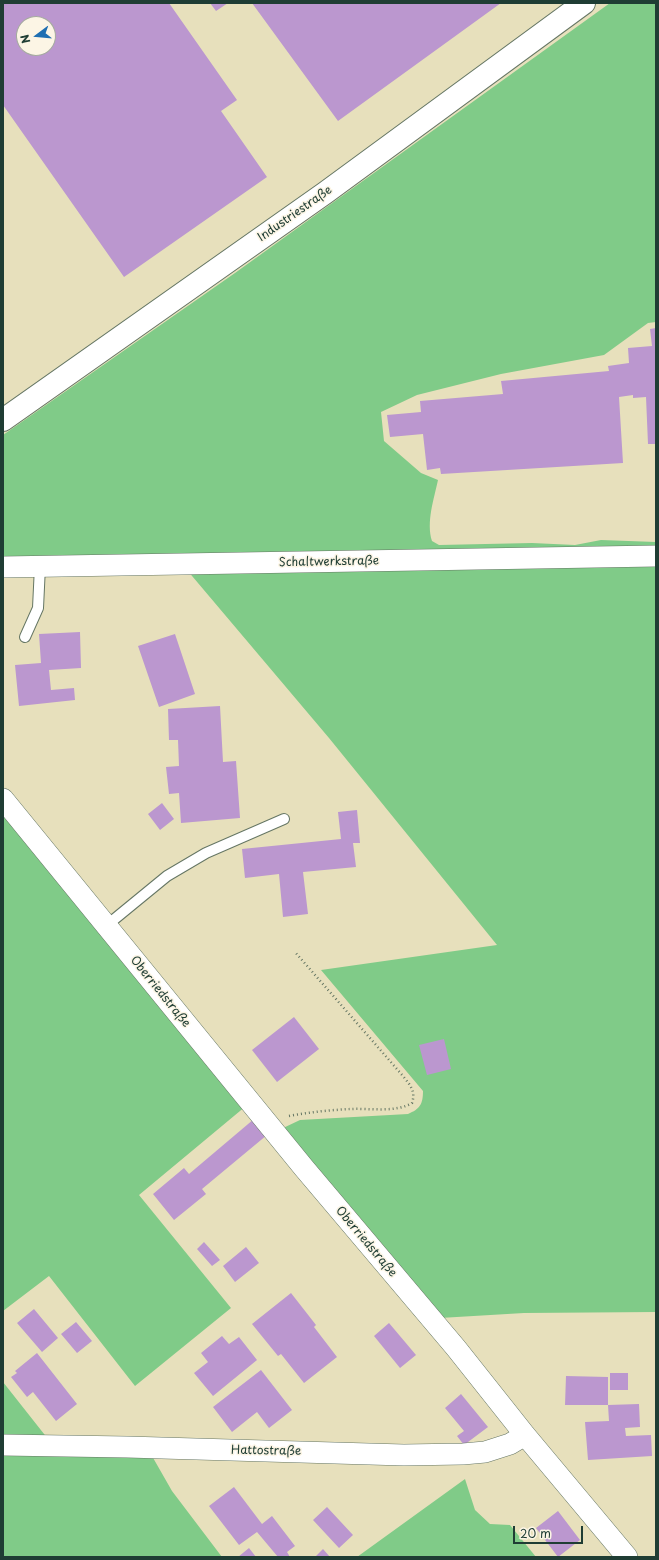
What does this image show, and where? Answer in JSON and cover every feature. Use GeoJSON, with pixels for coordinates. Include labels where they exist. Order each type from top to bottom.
{"type":"FeatureCollection","features":[{"type":"Feature","properties":{"kind":"street","name":"Industriestraße"},"geometry":{"type":"LineString","coordinates":[[3,420],[325,192],[584,3]]}},
{"type":"Feature","properties":{"kind":"street","name":"Schaltwerkstraße"},"geometry":{"type":"LineString","coordinates":[[3,567],[656,556]]}},
{"type":"Feature","properties":{"kind":"street","name":"Oberriedstraße"},"geometry":{"type":"LineString","coordinates":[[3,799],[266,1121],[456,1348],[525,1435],[627,1557]]}},
{"type":"Feature","properties":{"kind":"street","name":"Hattostraße"},"geometry":{"type":"LineString","coordinates":[[3,1445],[397,1455],[463,1454],[485,1452],[510,1444],[525,1435]]}},
{"type":"Feature","properties":{"kind":"lane"},"geometry":{"type":"LineString","coordinates":[[25,637],[38,608],[40,566]]}},
{"type":"Feature","properties":{"kind":"lane"},"geometry":{"type":"LineString","coordinates":[[106,926],[167,876],[206,853],[284,819]]}},
{"type":"Feature","properties":{"kind":"path"},"geometry":{"type":"LineString","coordinates":[[266,1121],[299,1114],[325,1111],[396,1108],[406,1106],[412,1102],[414,1097],[413,1089],[403,1076],[295,952]]}},
{"type":"Feature","properties":{"kind":"green space"},"geometry":{"type":"Polygon","coordinates":[[[610,3],[656,3],[656,322],[648,323],[604,355],[501,374],[417,395],[381,412],[384,441],[421,473],[438,480],[431,510],[430,534],[432,541],[439,545],[532,543],[575,545],[601,540],[656,542],[656,1312],[524,1313],[440,1318],[281,1129],[300,1120],[408,1114],[418,1108],[421,1103],[423,1091],[321,970],[497,945],[329,738],[176,557],[3,560],[3,435],[235,273],[610,3]]]}},
{"type":"Feature","properties":{"kind":"green space"},"geometry":{"type":"Polygon","coordinates":[[[3,811],[246,1106],[139,1195],[231,1308],[135,1386],[49,1276],[3,1311],[3,811]]]}},
{"type":"Feature","properties":{"kind":"green space"},"geometry":{"type":"Polygon","coordinates":[[[3,1382],[48,1439],[3,1439],[3,1382]]]}},
{"type":"Feature","properties":{"kind":"green space"},"geometry":{"type":"Polygon","coordinates":[[[3,1452],[152,1456],[172,1491],[222,1557],[3,1557],[3,1452]]]}},
{"type":"Feature","properties":{"kind":"green space"},"geometry":{"type":"Polygon","coordinates":[[[465,1479],[475,1510],[490,1524],[510,1525],[536,1557],[357,1557],[465,1479]]]}},
{"type":"Feature","properties":{"kind":"building"},"geometry":{"type":"Polygon","coordinates":[[[3,3],[169,3],[237,100],[221,111],[267,177],[124,277],[3,105],[3,3]]]}},
{"type":"Feature","properties":{"kind":"building"},"geometry":{"type":"Polygon","coordinates":[[[210,3],[228,3],[216,11],[210,3]]]}},
{"type":"Feature","properties":{"kind":"building"},"geometry":{"type":"Polygon","coordinates":[[[252,3],[501,3],[338,121],[252,3]]]}},
{"type":"Feature","properties":{"kind":"building"},"geometry":{"type":"Polygon","coordinates":[[[656,328],[656,444],[648,444],[646,397],[633,398],[633,395],[619,397],[623,463],[441,474],[440,468],[427,470],[423,434],[390,437],[387,415],[421,412],[420,401],[503,394],[501,381],[609,371],[608,366],[629,363],[628,348],[652,346],[650,329],[656,328]]]}},
{"type":"Feature","properties":{"kind":"building"},"geometry":{"type":"Polygon","coordinates":[[[80,632],[81,668],[49,670],[51,690],[74,688],[75,700],[19,706],[15,665],[41,663],[39,634],[80,632]]]}},
{"type":"Feature","properties":{"kind":"building"},"geometry":{"type":"Polygon","coordinates":[[[175,634],[195,694],[159,707],[138,646],[175,634]]]}},
{"type":"Feature","properties":{"kind":"building"},"geometry":{"type":"Polygon","coordinates":[[[220,706],[223,762],[236,761],[240,818],[181,823],[179,793],[169,794],[166,767],[179,766],[178,740],[169,740],[168,709],[220,706]]]}},
{"type":"Feature","properties":{"kind":"building"},"geometry":{"type":"Polygon","coordinates":[[[162,803],[174,819],[160,830],[148,814],[162,803]]]}},
{"type":"Feature","properties":{"kind":"building"},"geometry":{"type":"Polygon","coordinates":[[[357,810],[360,843],[353,843],[356,867],[303,872],[308,914],[283,917],[279,874],[245,878],[242,849],[341,839],[338,812],[357,810]]]}},
{"type":"Feature","properties":{"kind":"building"},"geometry":{"type":"Polygon","coordinates":[[[294,1017],[319,1049],[277,1082],[252,1050],[294,1017]]]}},
{"type":"Feature","properties":{"kind":"building"},"geometry":{"type":"Polygon","coordinates":[[[444,1039],[451,1069],[427,1075],[419,1045],[444,1039]]]}},
{"type":"Feature","properties":{"kind":"building"},"geometry":{"type":"Polygon","coordinates":[[[254,1119],[267,1135],[202,1189],[206,1194],[174,1220],[153,1194],[184,1168],[189,1174],[254,1119]]]}},
{"type":"Feature","properties":{"kind":"building"},"geometry":{"type":"Polygon","coordinates":[[[204,1242],[220,1260],[212,1266],[197,1249],[204,1242]]]}},
{"type":"Feature","properties":{"kind":"building"},"geometry":{"type":"Polygon","coordinates":[[[246,1247],[259,1263],[235,1282],[223,1266],[246,1247]]]}},
{"type":"Feature","properties":{"kind":"building"},"geometry":{"type":"Polygon","coordinates":[[[291,1293],[316,1325],[314,1327],[337,1357],[304,1383],[281,1354],[278,1356],[252,1324],[291,1293]]]}},
{"type":"Feature","properties":{"kind":"building"},"geometry":{"type":"Polygon","coordinates":[[[34,1309],[58,1338],[42,1352],[17,1323],[34,1309]]]}},
{"type":"Feature","properties":{"kind":"building"},"geometry":{"type":"Polygon","coordinates":[[[76,1322],[92,1341],[77,1353],[61,1334],[76,1322]]]}},
{"type":"Feature","properties":{"kind":"building"},"geometry":{"type":"Polygon","coordinates":[[[389,1323],[416,1355],[400,1368],[374,1336],[389,1323]]]}},
{"type":"Feature","properties":{"kind":"building"},"geometry":{"type":"Polygon","coordinates":[[[222,1336],[229,1344],[239,1337],[257,1360],[213,1396],[194,1373],[208,1362],[201,1353],[222,1336]]]}},
{"type":"Feature","properties":{"kind":"building"},"geometry":{"type":"Polygon","coordinates":[[[37,1353],[77,1404],[56,1421],[33,1392],[27,1397],[11,1377],[17,1373],[15,1371],[37,1353]]]}},
{"type":"Feature","properties":{"kind":"building"},"geometry":{"type":"Polygon","coordinates":[[[261,1370],[292,1410],[269,1428],[257,1412],[232,1432],[213,1407],[261,1370]]]}},
{"type":"Feature","properties":{"kind":"building"},"geometry":{"type":"Polygon","coordinates":[[[610,1373],[628,1373],[628,1390],[610,1390],[610,1373]]]}},
{"type":"Feature","properties":{"kind":"building"},"geometry":{"type":"Polygon","coordinates":[[[566,1376],[608,1377],[608,1405],[565,1405],[566,1376]]]}},
{"type":"Feature","properties":{"kind":"building"},"geometry":{"type":"Polygon","coordinates":[[[461,1394],[488,1427],[464,1445],[457,1436],[464,1431],[445,1408],[461,1394]]]}},
{"type":"Feature","properties":{"kind":"building"},"geometry":{"type":"Polygon","coordinates":[[[639,1404],[640,1427],[625,1428],[626,1436],[651,1435],[652,1456],[588,1460],[585,1422],[609,1421],[608,1405],[639,1404]]]}},
{"type":"Feature","properties":{"kind":"building"},"geometry":{"type":"Polygon","coordinates":[[[234,1487],[262,1524],[272,1516],[295,1546],[287,1552],[290,1557],[278,1557],[257,1532],[239,1545],[209,1506],[234,1487]]]}},
{"type":"Feature","properties":{"kind":"building"},"geometry":{"type":"Polygon","coordinates":[[[327,1507],[353,1535],[339,1548],[313,1520],[327,1507]]]}},
{"type":"Feature","properties":{"kind":"building"},"geometry":{"type":"Polygon","coordinates":[[[558,1511],[580,1540],[558,1557],[536,1528],[558,1511]]]}},
{"type":"Feature","properties":{"kind":"building"},"geometry":{"type":"Polygon","coordinates":[[[249,1548],[256,1557],[238,1557],[249,1548]]]}},
{"type":"Feature","properties":{"kind":"building"},"geometry":{"type":"Polygon","coordinates":[[[323,1549],[330,1557],[315,1557],[323,1549]]]}}]}
